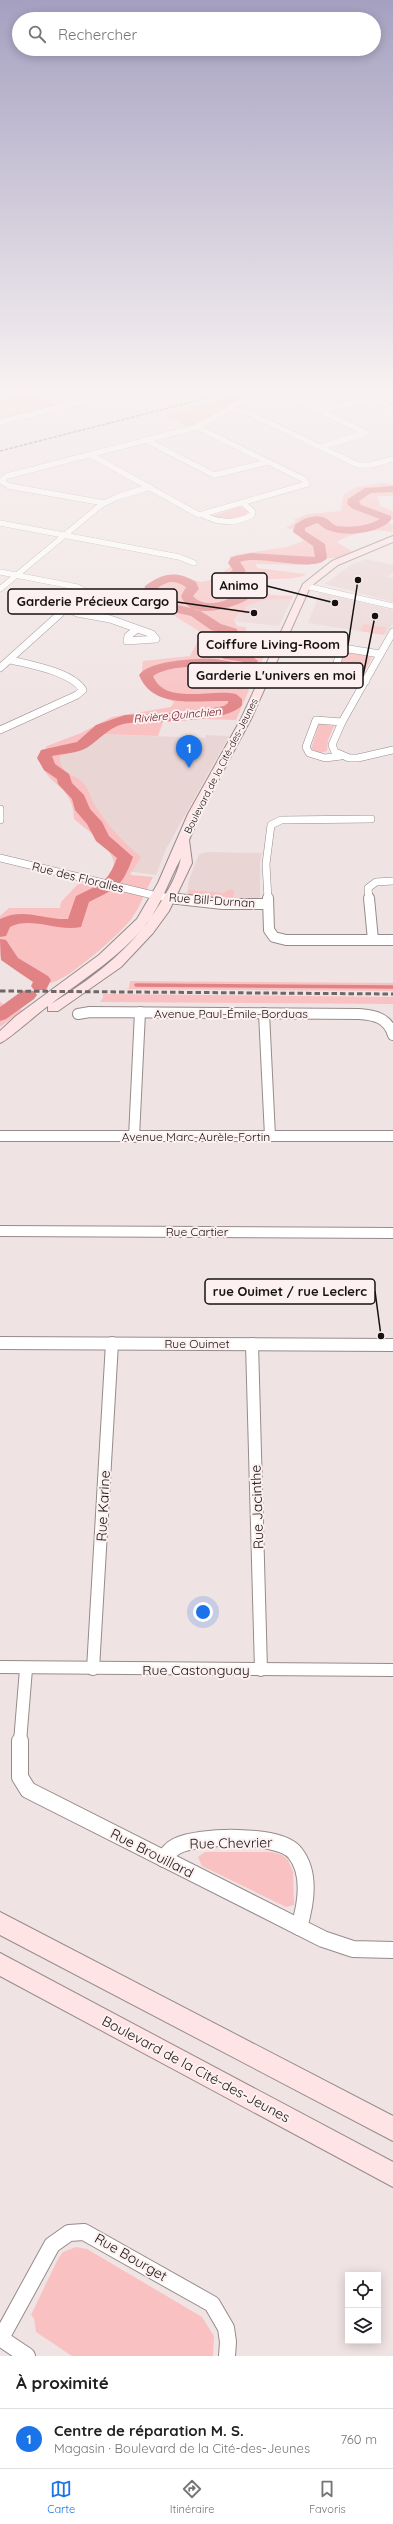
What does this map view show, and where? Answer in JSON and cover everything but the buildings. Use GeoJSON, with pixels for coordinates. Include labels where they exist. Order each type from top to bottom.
{"type":"FeatureCollection","features":[{"type":"Feature","properties":{"kind":"main road","name":"Boulevard de la Cité-des-Jeunes"},"geometry":{"type":"LineString","coordinates":[[0,1042],[95,981],[121,961],[153,928],[164,897],[175,855],[194,814],[246,719],[306,586],[319,572],[337,561],[393,539]]}},
{"type":"Feature","properties":{"kind":"main road","name":"Boulevard de la Cité-des-Jeunes"},"geometry":{"type":"LineString","coordinates":[[0,1039],[21,1019],[66,988],[120,944],[142,921],[164,897],[187,858],[183,840]]}},
{"type":"Feature","properties":{"kind":"main road"},"geometry":{"type":"LineString","coordinates":[[0,1923],[393,2129]]}},
{"type":"Feature","properties":{"kind":"main road","name":"Boulevard de la Cité-des-Jeunes"},"geometry":{"type":"LineString","coordinates":[[0,1964],[392,2170]]}},
{"type":"Feature","properties":{"kind":"street"},"geometry":{"type":"LineString","coordinates":[[0,589],[104,503]]}},
{"type":"Feature","properties":{"kind":"street"},"geometry":{"type":"LineString","coordinates":[[180,503],[203,515],[225,521],[244,520],[252,515],[253,512],[243,503],[203,515]]}},
{"type":"Feature","properties":{"kind":"street"},"geometry":{"type":"LineString","coordinates":[[0,523],[65,534],[179,557],[194,563]]}},
{"type":"Feature","properties":{"kind":"street"},"geometry":{"type":"LineString","coordinates":[[0,572],[84,590],[84,594],[66,611],[0,668]]}},
{"type":"Feature","properties":{"kind":"street"},"geometry":{"type":"LineString","coordinates":[[306,586],[393,606]]}},
{"type":"Feature","properties":{"kind":"street"},"geometry":{"type":"LineString","coordinates":[[66,611],[110,620],[137,629]]}},
{"type":"Feature","properties":{"kind":"street"},"geometry":{"type":"LineString","coordinates":[[341,756],[333,751],[332,745],[342,722],[393,632]]}},
{"type":"Feature","properties":{"kind":"street"},"geometry":{"type":"LineString","coordinates":[[366,681],[342,676],[334,672],[340,653],[349,649],[380,654]]}},
{"type":"Feature","properties":{"kind":"street"},"geometry":{"type":"LineString","coordinates":[[0,730],[77,695],[83,690],[80,685],[52,671],[11,660]]}},
{"type":"Feature","properties":{"kind":"street"},"geometry":{"type":"LineString","coordinates":[[342,722],[322,719],[316,720],[306,747],[309,754],[319,757],[334,758],[341,756],[364,758],[393,750]]}},
{"type":"Feature","properties":{"kind":"street"},"geometry":{"type":"LineString","coordinates":[[0,809],[0,820]]}},
{"type":"Feature","properties":{"kind":"street"},"geometry":{"type":"LineString","coordinates":[[371,819],[281,820],[273,823],[266,864],[270,933],[277,938],[393,940]]}},
{"type":"Feature","properties":{"kind":"street","name":"Rue des Floralies"},"geometry":{"type":"LineString","coordinates":[[0,858],[164,897]]}},
{"type":"Feature","properties":{"kind":"street"},"geometry":{"type":"LineString","coordinates":[[373,940],[368,888],[376,882],[393,881]]}},
{"type":"Feature","properties":{"kind":"street","name":"Rue Bill-Durnan"},"geometry":{"type":"LineString","coordinates":[[164,897],[223,904],[268,904]]}},
{"type":"Feature","properties":{"kind":"street"},"geometry":{"type":"LineString","coordinates":[[134,1137],[140,1012]]}},
{"type":"Feature","properties":{"kind":"street","name":"Avenue Paul-Émile-Borduas"},"geometry":{"type":"LineString","coordinates":[[78,1014],[140,1012],[359,1014],[383,1019],[390,1025],[393,1035]]}},
{"type":"Feature","properties":{"kind":"street"},"geometry":{"type":"LineString","coordinates":[[264,1013],[270,1136]]}},
{"type":"Feature","properties":{"kind":"street","name":"Avenue Marc-Aurèle-Fortin"},"geometry":{"type":"LineString","coordinates":[[0,1136],[393,1136]]}},
{"type":"Feature","properties":{"kind":"street","name":"Rue Cartier"},"geometry":{"type":"LineString","coordinates":[[0,1231],[393,1233]]}},
{"type":"Feature","properties":{"kind":"street","name":"Rue Ouimet"},"geometry":{"type":"LineString","coordinates":[[0,1343],[393,1345]]}},
{"type":"Feature","properties":{"kind":"street","name":"Rue Karine"},"geometry":{"type":"LineString","coordinates":[[94,1669],[112,1343]]}},
{"type":"Feature","properties":{"kind":"street","name":"Rue Jacinthe"},"geometry":{"type":"LineString","coordinates":[[252,1344],[261,1670]]}},
{"type":"Feature","properties":{"kind":"street","name":"Rue Castonguay"},"geometry":{"type":"LineString","coordinates":[[0,1667],[94,1669],[393,1670]]}},
{"type":"Feature","properties":{"kind":"street","name":"Rue Brouillard"},"geometry":{"type":"LineString","coordinates":[[26,1668],[18,1759],[20,1777],[24,1784],[36,1795],[299,1927],[341,1946],[393,1950]]}},
{"type":"Feature","properties":{"kind":"street","name":"Rue Chevrier"},"geometry":{"type":"LineString","coordinates":[[164,1860],[172,1849],[190,1842],[270,1840],[286,1844],[297,1855],[303,1868],[305,1903],[299,1927]]}},
{"type":"Feature","properties":{"kind":"street","name":"Rue Bourget"},"geometry":{"type":"LineString","coordinates":[[27,2356],[0,2338],[52,2245],[62,2236],[82,2231],[89,2233],[212,2304],[217,2310],[226,2330],[227,2356]]}},
{"type":"Feature","properties":{"kind":"shaded area"},"geometry":{"type":"Polygon","coordinates":[[[342,503],[379,503],[380,506],[393,511],[393,519],[386,521],[393,525],[392,532],[363,532],[337,542],[353,552],[340,558],[324,558],[309,565],[256,564],[257,568],[306,574],[288,579],[249,578],[246,581],[250,586],[261,593],[293,596],[292,599],[264,600],[244,607],[246,610],[256,612],[254,615],[238,613],[234,620],[237,626],[246,627],[246,635],[249,637],[273,639],[257,671],[240,678],[240,682],[249,690],[236,720],[164,719],[158,736],[101,734],[82,749],[60,756],[60,762],[65,771],[84,784],[89,791],[94,804],[104,819],[121,839],[141,857],[130,875],[153,877],[132,918],[117,934],[80,966],[58,980],[50,983],[36,981],[16,971],[0,956],[0,916],[9,908],[60,908],[61,902],[79,883],[104,888],[113,871],[114,863],[107,848],[74,819],[73,807],[69,799],[64,791],[43,768],[40,759],[47,746],[81,733],[112,717],[171,707],[174,702],[148,688],[145,684],[142,671],[143,661],[190,656],[202,633],[160,606],[143,591],[165,576],[173,575],[201,582],[222,578],[224,571],[234,565],[231,560],[235,555],[287,547],[303,541],[298,531],[286,528],[297,521],[293,520],[308,514],[341,511],[342,503]]]}},
{"type":"Feature","properties":{"kind":"shaded area"},"geometry":{"type":"Polygon","coordinates":[[[239,507],[248,511],[247,514],[239,518],[230,519],[221,519],[212,516],[239,507]]]}},
{"type":"Feature","properties":{"kind":"shaded area"},"geometry":{"type":"Polygon","coordinates":[[[366,559],[393,565],[393,572],[387,577],[393,578],[393,602],[325,584],[349,566],[366,559]]]}},
{"type":"Feature","properties":{"kind":"shaded area"},"geometry":{"type":"Polygon","coordinates":[[[320,593],[393,610],[393,623],[386,635],[308,623],[320,593]]]}},
{"type":"Feature","properties":{"kind":"shaded area"},"geometry":{"type":"Polygon","coordinates":[[[292,599],[279,626],[234,621],[235,618],[229,612],[264,600],[292,599]]]}},
{"type":"Feature","properties":{"kind":"shaded area"},"geometry":{"type":"Polygon","coordinates":[[[364,624],[387,628],[383,635],[360,631],[364,624]]]}},
{"type":"Feature","properties":{"kind":"shaded area"},"geometry":{"type":"Polygon","coordinates":[[[351,652],[372,658],[362,675],[338,670],[343,656],[351,652]]]}},
{"type":"Feature","properties":{"kind":"shaded area"},"geometry":{"type":"Polygon","coordinates":[[[319,724],[334,726],[328,740],[327,751],[320,753],[311,749],[319,724]]]}},
{"type":"Feature","properties":{"kind":"shaded area"},"geometry":{"type":"Polygon","coordinates":[[[95,734],[205,738],[206,735],[229,736],[166,849],[156,875],[127,871],[48,757],[95,734]]]}},
{"type":"Feature","properties":{"kind":"shaded area"},"geometry":{"type":"Polygon","coordinates":[[[207,852],[262,853],[260,862],[260,897],[256,899],[232,901],[186,897],[189,880],[199,854],[207,852]]]}},
{"type":"Feature","properties":{"kind":"shaded area"},"geometry":{"type":"Polygon","coordinates":[[[189,890],[224,893],[228,890],[234,890],[233,898],[188,895],[189,890]]]}},
{"type":"Feature","properties":{"kind":"shaded area"},"geometry":{"type":"Polygon","coordinates":[[[130,981],[393,983],[393,991],[126,989],[129,988],[130,981]]]}},
{"type":"Feature","properties":{"kind":"shaded area"},"geometry":{"type":"Polygon","coordinates":[[[103,994],[393,997],[393,1004],[100,1002],[103,998],[103,994]]]}},
{"type":"Feature","properties":{"kind":"shaded area"},"geometry":{"type":"Polygon","coordinates":[[[0,1001],[11,1012],[20,1009],[23,1010],[0,1027],[0,1001]]]}},
{"type":"Feature","properties":{"kind":"shaded area"},"geometry":{"type":"Polygon","coordinates":[[[205,1852],[271,1852],[282,1855],[288,1860],[293,1872],[294,1905],[286,1907],[202,1866],[198,1857],[205,1852]]]}},
{"type":"Feature","properties":{"kind":"shaded area"},"geometry":{"type":"Polygon","coordinates":[[[76,2247],[87,2249],[202,2317],[214,2336],[213,2356],[72,2356],[36,2332],[34,2318],[31,2315],[58,2259],[63,2252],[76,2247]]]}},
{"type":"Feature","properties":{"kind":"waterway","name":"Rivière Quinchien"},"geometry":{"type":"LineString","coordinates":[[0,932],[3,924],[12,919],[30,918],[57,923],[75,923],[82,899],[107,887],[117,878],[125,857],[102,838],[94,822],[83,810],[79,798],[65,784],[64,777],[49,767],[44,758],[46,753],[82,745],[101,728],[125,719],[190,716],[228,710],[235,705],[235,699],[231,697],[182,697],[158,692],[150,685],[146,675],[158,669],[179,665],[209,663],[240,667],[249,665],[251,661],[244,658],[228,656],[221,652],[221,645],[233,640],[232,632],[216,627],[205,618],[195,613],[169,607],[149,596],[149,589],[160,581],[169,577],[180,578],[192,585],[193,589],[187,596],[188,599],[194,604],[215,607],[230,603],[243,597],[244,593],[221,581],[240,571],[234,563],[235,560],[242,557],[251,556],[318,560],[321,558],[319,544],[299,532],[299,527],[303,524],[308,521],[319,520],[332,528],[345,530],[362,529],[378,525],[387,518],[357,507],[353,503]]}},
{"type":"Feature","properties":{"kind":"waterway","name":"Rivière Quinchien"},"geometry":{"type":"LineString","coordinates":[[0,944],[7,957],[23,969],[42,980],[40,986]]}},
{"type":"Feature","properties":{"kind":"waterway"},"geometry":{"type":"LineString","coordinates":[[136,985],[393,987]]}},
{"type":"Feature","properties":{"kind":"waterway","name":"Rivière Quinchien"},"geometry":{"type":"LineString","coordinates":[[0,1015],[28,995]]}},
{"type":"Feature","properties":{"kind":"railway"},"geometry":{"type":"LineString","coordinates":[[0,991],[393,994]]}},
{"type":"Feature","properties":{"kind":"place","name":"Coiffure Living-Room"},"geometry":{"type":"Point","coordinates":[358,580]}},
{"type":"Feature","properties":{"kind":"place","name":"Animo"},"geometry":{"type":"Point","coordinates":[335,603]}},
{"type":"Feature","properties":{"kind":"place","name":"Garderie Précieux Cargo"},"geometry":{"type":"Point","coordinates":[254,613]}},
{"type":"Feature","properties":{"kind":"place","name":"Garderie L'univers en moi"},"geometry":{"type":"Point","coordinates":[375,616]}},
{"type":"Feature","properties":{"kind":"place","name":"Centre de réparation M. S."},"geometry":{"type":"Point","coordinates":[189,768]}},
{"type":"Feature","properties":{"kind":"place","name":"rue Ouimet / rue Leclerc"},"geometry":{"type":"Point","coordinates":[381,1336]}}]}
